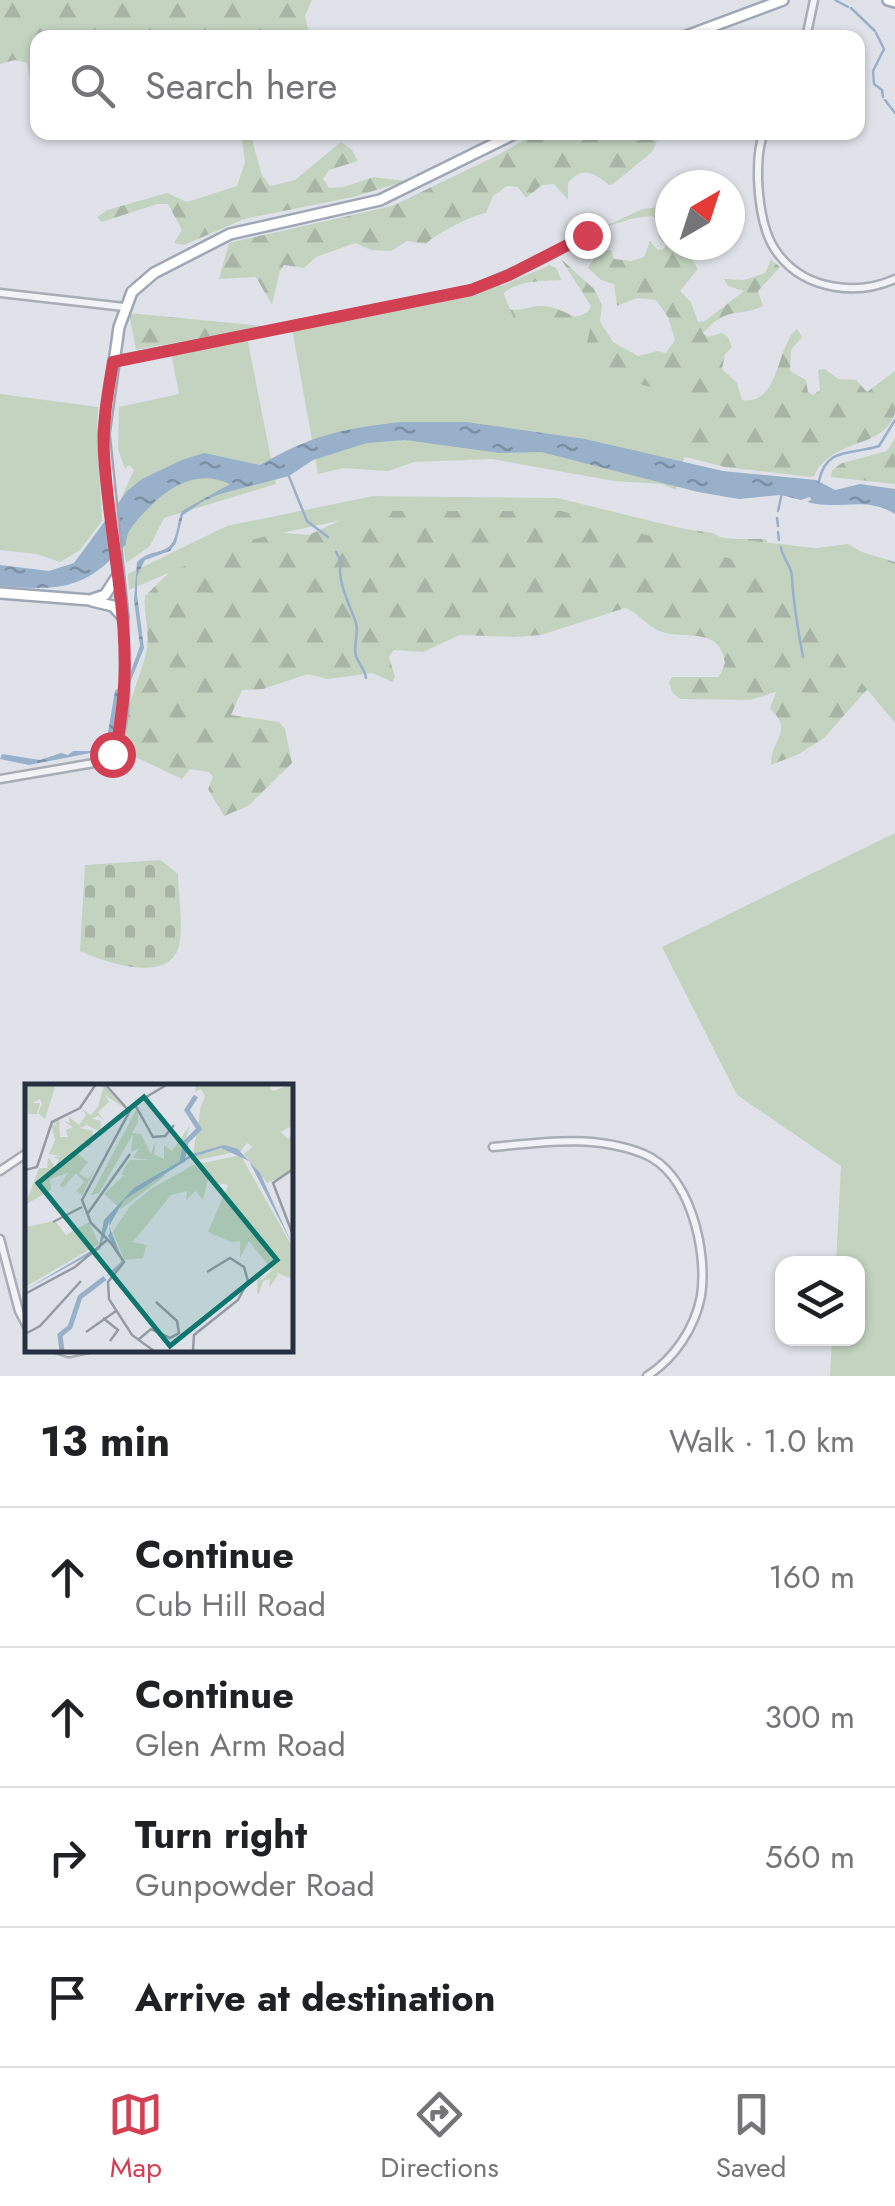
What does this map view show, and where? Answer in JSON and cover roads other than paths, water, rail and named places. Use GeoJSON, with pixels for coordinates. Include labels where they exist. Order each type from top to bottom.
{"type":"FeatureCollection","features":[{"type":"Feature","properties":{"kind":"main road"},"geometry":{"type":"LineString","coordinates":[[699,30],[758,4],[783,0]]}},
{"type":"Feature","properties":{"kind":"main road"},"geometry":{"type":"LineString","coordinates":[[124,618],[104,434],[113,362],[124,308],[132,292],[147,278],[219,239],[260,225],[380,200],[502,140]]}},
{"type":"Feature","properties":{"kind":"main road"},"geometry":{"type":"LineString","coordinates":[[90,600],[110,591],[117,572]]}},
{"type":"Feature","properties":{"kind":"main road"},"geometry":{"type":"LineString","coordinates":[[0,593],[90,600],[113,606],[124,618]]}},
{"type":"Feature","properties":{"kind":"street"},"geometry":{"type":"LineString","coordinates":[[808,30],[814,0]]}},
{"type":"Feature","properties":{"kind":"street"},"geometry":{"type":"LineString","coordinates":[[762,140],[758,156],[759,194],[767,230],[780,257],[826,286],[867,288],[895,280]]}},
{"type":"Feature","properties":{"kind":"street"},"geometry":{"type":"LineString","coordinates":[[113,362],[453,294],[509,275],[587,235]]}},
{"type":"Feature","properties":{"kind":"street"},"geometry":{"type":"LineString","coordinates":[[0,292],[124,308]]}},
{"type":"Feature","properties":{"kind":"street"},"geometry":{"type":"LineString","coordinates":[[0,779],[105,760],[117,746],[124,684],[124,618],[110,591]]}},
{"type":"Feature","properties":{"kind":"street"},"geometry":{"type":"LineString","coordinates":[[492,1148],[560,1140],[608,1144],[643,1153],[669,1171],[692,1219],[701,1260],[701,1294],[694,1318],[673,1355],[646,1376]]}},
{"type":"Feature","properties":{"kind":"street"},"geometry":{"type":"LineString","coordinates":[[0,1171],[25,1154]]}},
{"type":"Feature","properties":{"kind":"street"},"geometry":{"type":"LineString","coordinates":[[0,1239],[25,1322]]}},
{"type":"Feature","properties":{"kind":"water"},"geometry":{"type":"Polygon","coordinates":[[[400,422],[466,422],[585,439],[723,471],[816,480],[835,490],[860,484],[895,489],[895,514],[873,505],[807,502],[810,497],[739,499],[698,492],[541,452],[500,453],[405,440],[367,443],[313,460],[289,476],[220,494],[183,515],[170,551],[145,560],[137,576],[144,648],[130,683],[120,688],[113,736],[106,750],[29,765],[0,759],[2,754],[40,760],[61,753],[90,751],[106,744],[115,691],[128,679],[140,646],[134,600],[137,562],[172,543],[182,511],[230,484],[204,478],[170,490],[135,522],[126,544],[111,559],[84,579],[70,584],[39,588],[0,586],[0,565],[49,571],[74,563],[127,491],[142,479],[182,460],[204,453],[260,465],[327,435],[400,422]]]}},
{"type":"Feature","properties":{"kind":"waterway"},"geometry":{"type":"LineString","coordinates":[[835,0],[848,7]]}},
{"type":"Feature","properties":{"kind":"waterway"},"geometry":{"type":"LineString","coordinates":[[851,8],[875,31]]}},
{"type":"Feature","properties":{"kind":"waterway"},"geometry":{"type":"LineString","coordinates":[[876,33],[884,49],[873,71],[874,84],[882,90],[883,97]]}},
{"type":"Feature","properties":{"kind":"waterway"},"geometry":{"type":"LineString","coordinates":[[885,100],[895,113]]}},
{"type":"Feature","properties":{"kind":"waterway"},"geometry":{"type":"LineString","coordinates":[[819,481],[822,470],[834,457],[879,446],[895,420]]}},
{"type":"Feature","properties":{"kind":"waterway"},"geometry":{"type":"LineString","coordinates":[[288,474],[307,521],[328,537]]}},
{"type":"Feature","properties":{"kind":"waterway"},"geometry":{"type":"LineString","coordinates":[[778,511],[782,493]]}},
{"type":"Feature","properties":{"kind":"waterway"},"geometry":{"type":"LineString","coordinates":[[777,518],[778,526]]}},
{"type":"Feature","properties":{"kind":"waterway"},"geometry":{"type":"LineString","coordinates":[[778,532],[779,540]]}},
{"type":"Feature","properties":{"kind":"waterway"},"geometry":{"type":"LineString","coordinates":[[781,547],[792,573],[803,657]]}},
{"type":"Feature","properties":{"kind":"waterway"},"geometry":{"type":"LineString","coordinates":[[336,552],[357,627],[356,656],[366,678]]}}]}
